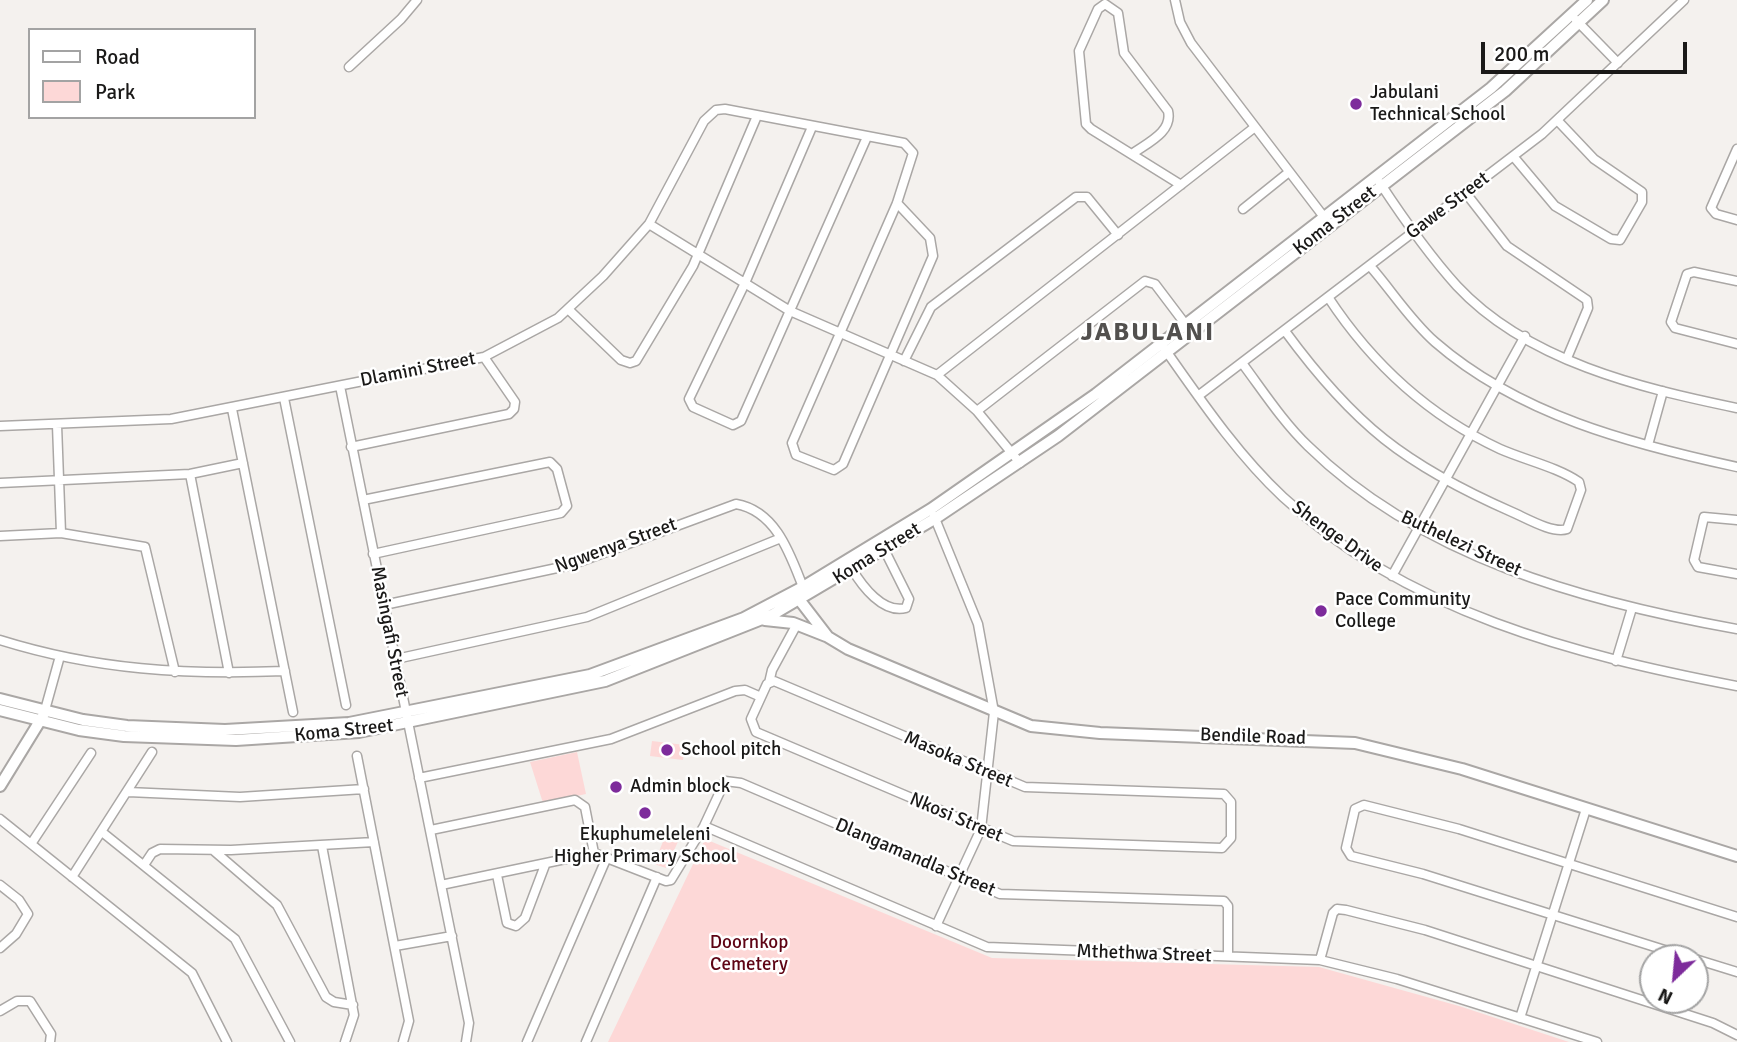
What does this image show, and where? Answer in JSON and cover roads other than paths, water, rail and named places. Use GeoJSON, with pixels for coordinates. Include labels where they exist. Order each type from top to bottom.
{"type":"FeatureCollection","features":[{"type":"Feature","properties":{"kind":"main road","name":"Koma Street"},"geometry":{"type":"LineString","coordinates":[[1575,19],[1587,0]]}},
{"type":"Feature","properties":{"kind":"main road","name":"Koma Street"},"geometry":{"type":"LineString","coordinates":[[0,710],[102,723],[225,730],[406,719],[616,678],[760,620],[799,593],[933,514],[1016,459],[1379,182],[1505,91],[1575,19],[1603,0]]}},
{"type":"Feature","properties":{"kind":"main road","name":"Koma Street"},"geometry":{"type":"LineString","coordinates":[[1163,348],[1186,326],[1328,222]]}},
{"type":"Feature","properties":{"kind":"main road","name":"Koma Street"},"geometry":{"type":"LineString","coordinates":[[406,719],[602,671],[744,618],[852,569],[882,545]]}},
{"type":"Feature","properties":{"kind":"main road","name":"Bendile Road"},"geometry":{"type":"LineString","coordinates":[[799,593],[828,637],[848,649],[994,712],[1043,729],[1355,743],[1462,769],[1737,856]]}},
{"type":"Feature","properties":{"kind":"main road"},"geometry":{"type":"LineString","coordinates":[[760,620],[797,624],[828,637]]}},
{"type":"Feature","properties":{"kind":"main road","name":"Koma Street"},"geometry":{"type":"LineString","coordinates":[[0,699],[43,716]]}},
{"type":"Feature","properties":{"kind":"main road"},"geometry":{"type":"LineString","coordinates":[[0,786],[43,716]]}},
{"type":"Feature","properties":{"kind":"street"},"geometry":{"type":"LineString","coordinates":[[349,66],[401,19],[417,0]]}},
{"type":"Feature","properties":{"kind":"street"},"geometry":{"type":"LineString","coordinates":[[1175,0],[1180,22],[1191,43],[1328,222]]}},
{"type":"Feature","properties":{"kind":"street","name":"Gawe Street"},"geometry":{"type":"LineString","coordinates":[[1198,396],[1558,121],[1684,0]]}},
{"type":"Feature","properties":{"kind":"street"},"geometry":{"type":"LineString","coordinates":[[1132,154],[1165,130],[1170,119],[1168,111],[1124,53],[1118,13],[1105,4],[1098,9],[1079,51],[1086,122],[1089,128],[1181,185]]}},
{"type":"Feature","properties":{"kind":"street"},"geometry":{"type":"LineString","coordinates":[[1575,19],[1618,63]]}},
{"type":"Feature","properties":{"kind":"street","name":"Dlamini Street"},"geometry":{"type":"LineString","coordinates":[[0,426],[171,419],[484,357],[569,310],[649,224],[691,143],[704,121],[716,110],[724,109],[757,116]]}},
{"type":"Feature","properties":{"kind":"street"},"geometry":{"type":"LineString","coordinates":[[569,310],[621,360],[634,362],[667,312],[699,254],[757,116],[907,144],[912,149],[914,159],[897,204],[792,448],[798,456],[832,470],[841,466],[934,250],[930,238],[897,204]]}},
{"type":"Feature","properties":{"kind":"street"},"geometry":{"type":"LineString","coordinates":[[1513,156],[1555,206],[1618,241],[1642,202],[1642,192],[1594,159],[1558,121]]}},
{"type":"Feature","properties":{"kind":"street"},"geometry":{"type":"LineString","coordinates":[[812,127],[745,283],[689,401],[693,407],[736,426],[741,421],[867,136]]}},
{"type":"Feature","properties":{"kind":"street"},"geometry":{"type":"LineString","coordinates":[[937,375],[1255,127]]}},
{"type":"Feature","properties":{"kind":"street"},"geometry":{"type":"LineString","coordinates":[[1737,149],[1711,206],[1716,214],[1737,220]]}},
{"type":"Feature","properties":{"kind":"street"},"geometry":{"type":"LineString","coordinates":[[1243,209],[1289,172]]}},
{"type":"Feature","properties":{"kind":"street"},"geometry":{"type":"LineString","coordinates":[[1379,182],[1458,286],[1495,318],[1567,359],[1664,391],[1737,408]]}},
{"type":"Feature","properties":{"kind":"street"},"geometry":{"type":"LineString","coordinates":[[1465,192],[1514,252],[1587,300],[1588,308],[1567,359]]}},
{"type":"Feature","properties":{"kind":"street"},"geometry":{"type":"LineString","coordinates":[[904,361],[931,307],[1076,197],[1082,195],[1090,199],[1118,235]]}},
{"type":"Feature","properties":{"kind":"street"},"geometry":{"type":"LineString","coordinates":[[649,224],[790,311],[937,375],[977,411],[1016,459]]}},
{"type":"Feature","properties":{"kind":"street"},"geometry":{"type":"LineString","coordinates":[[1370,266],[1421,329],[1450,354],[1498,388],[1564,418],[1648,444],[1737,467]]}},
{"type":"Feature","properties":{"kind":"street"},"geometry":{"type":"LineString","coordinates":[[1737,281],[1694,272],[1687,274],[1671,320],[1673,326],[1737,344]]}},
{"type":"Feature","properties":{"kind":"street"},"geometry":{"type":"LineString","coordinates":[[977,411],[1145,281],[1155,284],[1186,326]]}},
{"type":"Feature","properties":{"kind":"street"},"geometry":{"type":"LineString","coordinates":[[1285,331],[1352,413],[1385,442],[1444,481],[1534,521],[1566,529],[1581,490],[1580,482],[1470,433],[1409,392],[1378,364],[1328,297]]}},
{"type":"Feature","properties":{"kind":"street"},"geometry":{"type":"LineString","coordinates":[[1392,576],[1525,336]]}},
{"type":"Feature","properties":{"kind":"street","name":"Shenge Drive"},"geometry":{"type":"LineString","coordinates":[[1163,348],[1253,466],[1282,496],[1319,527],[1392,576],[1488,620],[1616,661],[1737,686]]}},
{"type":"Feature","properties":{"kind":"street"},"geometry":{"type":"LineString","coordinates":[[351,447],[509,414],[514,409],[515,402],[484,357]]}},
{"type":"Feature","properties":{"kind":"street","name":"Buthelezi Street"},"geometry":{"type":"LineString","coordinates":[[1242,363],[1296,434],[1324,462],[1417,527],[1505,568],[1632,608],[1737,629]]}},
{"type":"Feature","properties":{"kind":"street","name":"Masingafi Street"},"geometry":{"type":"LineString","coordinates":[[340,386],[469,1023],[466,1042]]}},
{"type":"Feature","properties":{"kind":"street"},"geometry":{"type":"LineString","coordinates":[[1648,444],[1664,391]]}},
{"type":"Feature","properties":{"kind":"street"},"geometry":{"type":"LineString","coordinates":[[284,398],[346,705]]}},
{"type":"Feature","properties":{"kind":"street"},"geometry":{"type":"LineString","coordinates":[[232,409],[293,712]]}},
{"type":"Feature","properties":{"kind":"street"},"geometry":{"type":"LineString","coordinates":[[57,425],[61,533]]}},
{"type":"Feature","properties":{"kind":"street"},"geometry":{"type":"LineString","coordinates":[[363,500],[550,461],[557,469],[566,510],[373,554]]}},
{"type":"Feature","properties":{"kind":"street"},"geometry":{"type":"LineString","coordinates":[[0,483],[190,474],[243,463]]}},
{"type":"Feature","properties":{"kind":"street"},"geometry":{"type":"LineString","coordinates":[[190,474],[229,673]]}},
{"type":"Feature","properties":{"kind":"street","name":"Ngwenya Street"},"geometry":{"type":"LineString","coordinates":[[384,605],[571,565],[729,504],[742,505],[756,511],[782,538],[799,593]]}},
{"type":"Feature","properties":{"kind":"street"},"geometry":{"type":"LineString","coordinates":[[933,514],[978,624],[994,712],[981,829],[936,926]]}},
{"type":"Feature","properties":{"kind":"street"},"geometry":{"type":"LineString","coordinates":[[1737,520],[1704,517],[1694,563],[1698,568],[1737,574]]}},
{"type":"Feature","properties":{"kind":"street"},"geometry":{"type":"LineString","coordinates":[[0,536],[61,533],[137,544],[147,549],[175,672]]}},
{"type":"Feature","properties":{"kind":"street"},"geometry":{"type":"LineString","coordinates":[[396,659],[587,617],[782,538]]}},
{"type":"Feature","properties":{"kind":"street"},"geometry":{"type":"LineString","coordinates":[[852,569],[872,596],[904,610],[909,599],[882,545]]}},
{"type":"Feature","properties":{"kind":"street"},"geometry":{"type":"LineString","coordinates":[[1616,661],[1632,608]]}},
{"type":"Feature","properties":{"kind":"street","name":"Nkosi Street"},"geometry":{"type":"LineString","coordinates":[[797,624],[772,670],[772,682],[761,697],[751,719],[756,732],[1013,841],[1218,848],[1228,845]]}},
{"type":"Feature","properties":{"kind":"street"},"geometry":{"type":"LineString","coordinates":[[0,640],[109,667],[175,672],[285,671]]}},
{"type":"Feature","properties":{"kind":"street"},"geometry":{"type":"LineString","coordinates":[[43,716],[60,656]]}},
{"type":"Feature","properties":{"kind":"street","name":"Masoka Street"},"geometry":{"type":"LineString","coordinates":[[772,682],[989,775],[1030,788],[1224,794],[1231,802],[1232,834],[1228,845]]}},
{"type":"Feature","properties":{"kind":"street"},"geometry":{"type":"LineString","coordinates":[[419,778],[611,739],[735,691],[745,690],[761,697]]}},
{"type":"Feature","properties":{"kind":"street"},"geometry":{"type":"LineString","coordinates":[[72,877],[152,752]]}},
{"type":"Feature","properties":{"kind":"street"},"geometry":{"type":"LineString","coordinates":[[31,844],[91,753]]}},
{"type":"Feature","properties":{"kind":"street"},"geometry":{"type":"LineString","coordinates":[[358,756],[409,1023],[403,1042]]}},
{"type":"Feature","properties":{"kind":"street","name":"Dlangamandla Street"},"geometry":{"type":"LineString","coordinates":[[704,826],[725,780],[741,783],[959,878],[1007,895],[1224,901],[1228,906],[1228,956]]}},
{"type":"Feature","properties":{"kind":"street"},"geometry":{"type":"LineString","coordinates":[[128,792],[240,797],[364,789]]}},
{"type":"Feature","properties":{"kind":"street"},"geometry":{"type":"LineString","coordinates":[[431,830],[575,800],[585,807],[594,853]]}},
{"type":"Feature","properties":{"kind":"street"},"geometry":{"type":"LineString","coordinates":[[1645,944],[1423,874],[1351,856],[1346,851],[1355,809],[1362,805],[1423,818],[1737,917]]}},
{"type":"Feature","properties":{"kind":"street"},"geometry":{"type":"LineString","coordinates":[[1520,1018],[1586,809]]}},
{"type":"Feature","properties":{"kind":"street"},"geometry":{"type":"LineString","coordinates":[[0,819],[192,973],[227,1042]]}},
{"type":"Feature","properties":{"kind":"street"},"geometry":{"type":"LineString","coordinates":[[441,885],[594,853],[666,881],[675,877],[704,826]]}},
{"type":"Feature","properties":{"kind":"street","name":"Mthethwa Street"},"geometry":{"type":"LineString","coordinates":[[704,826],[980,945],[997,948],[1320,960],[1397,979],[1597,1042]]}},
{"type":"Feature","properties":{"kind":"street"},"geometry":{"type":"LineString","coordinates":[[102,832],[234,939],[290,1042]]}},
{"type":"Feature","properties":{"kind":"street"},"geometry":{"type":"LineString","coordinates":[[144,865],[152,853],[160,849],[213,850],[374,842]]}},
{"type":"Feature","properties":{"kind":"street"},"geometry":{"type":"LineString","coordinates":[[322,846],[353,1005],[354,1021],[345,1042]]}},
{"type":"Feature","properties":{"kind":"street"},"geometry":{"type":"LineString","coordinates":[[213,850],[278,905],[326,997],[334,1002],[353,1005]]}},
{"type":"Feature","properties":{"kind":"street"},"geometry":{"type":"LineString","coordinates":[[527,1042],[607,857]]}},
{"type":"Feature","properties":{"kind":"street"},"geometry":{"type":"LineString","coordinates":[[497,875],[507,923],[516,926],[525,918],[545,865]]}},
{"type":"Feature","properties":{"kind":"street"},"geometry":{"type":"LineString","coordinates":[[586,1042],[657,877]]}},
{"type":"Feature","properties":{"kind":"street"},"geometry":{"type":"LineString","coordinates":[[0,885],[19,900],[28,914],[16,934],[0,948]]}},
{"type":"Feature","properties":{"kind":"street"},"geometry":{"type":"LineString","coordinates":[[1320,960],[1332,916],[1340,909],[1425,930],[1713,1023],[1737,1035],[1730,1042]]}},
{"type":"Feature","properties":{"kind":"street"},"geometry":{"type":"LineString","coordinates":[[395,946],[452,936]]}},
{"type":"Feature","properties":{"kind":"street"},"geometry":{"type":"LineString","coordinates":[[1709,964],[1737,972]]}},
{"type":"Feature","properties":{"kind":"street"},"geometry":{"type":"LineString","coordinates":[[0,1011],[23,1000],[30,1001],[51,1040]]}},
{"type":"Feature","properties":{"kind":"place","name":"Jabulani Technical School"},"geometry":{"type":"Point","coordinates":[1356,104]}},
{"type":"Feature","properties":{"kind":"place","name":"Pace Community College"},"geometry":{"type":"Point","coordinates":[1321,611]}},
{"type":"Feature","properties":{"kind":"place","name":"School pitch"},"geometry":{"type":"Point","coordinates":[667,750]}},
{"type":"Feature","properties":{"kind":"place","name":"Admin block"},"geometry":{"type":"Point","coordinates":[616,787]}},
{"type":"Feature","properties":{"kind":"place","name":"Ekuphumeleleni Higher Primary School"},"geometry":{"type":"Point","coordinates":[645,813]}},
{"type":"Feature","properties":{"kind":"district","name":"JABULANI"},"geometry":{"type":"Point","coordinates":[1148,333]}},
{"type":"Feature","properties":{"kind":"park label","name":"Doornkop Cemetery"},"geometry":{"type":"Point","coordinates":[749,954]}}]}
